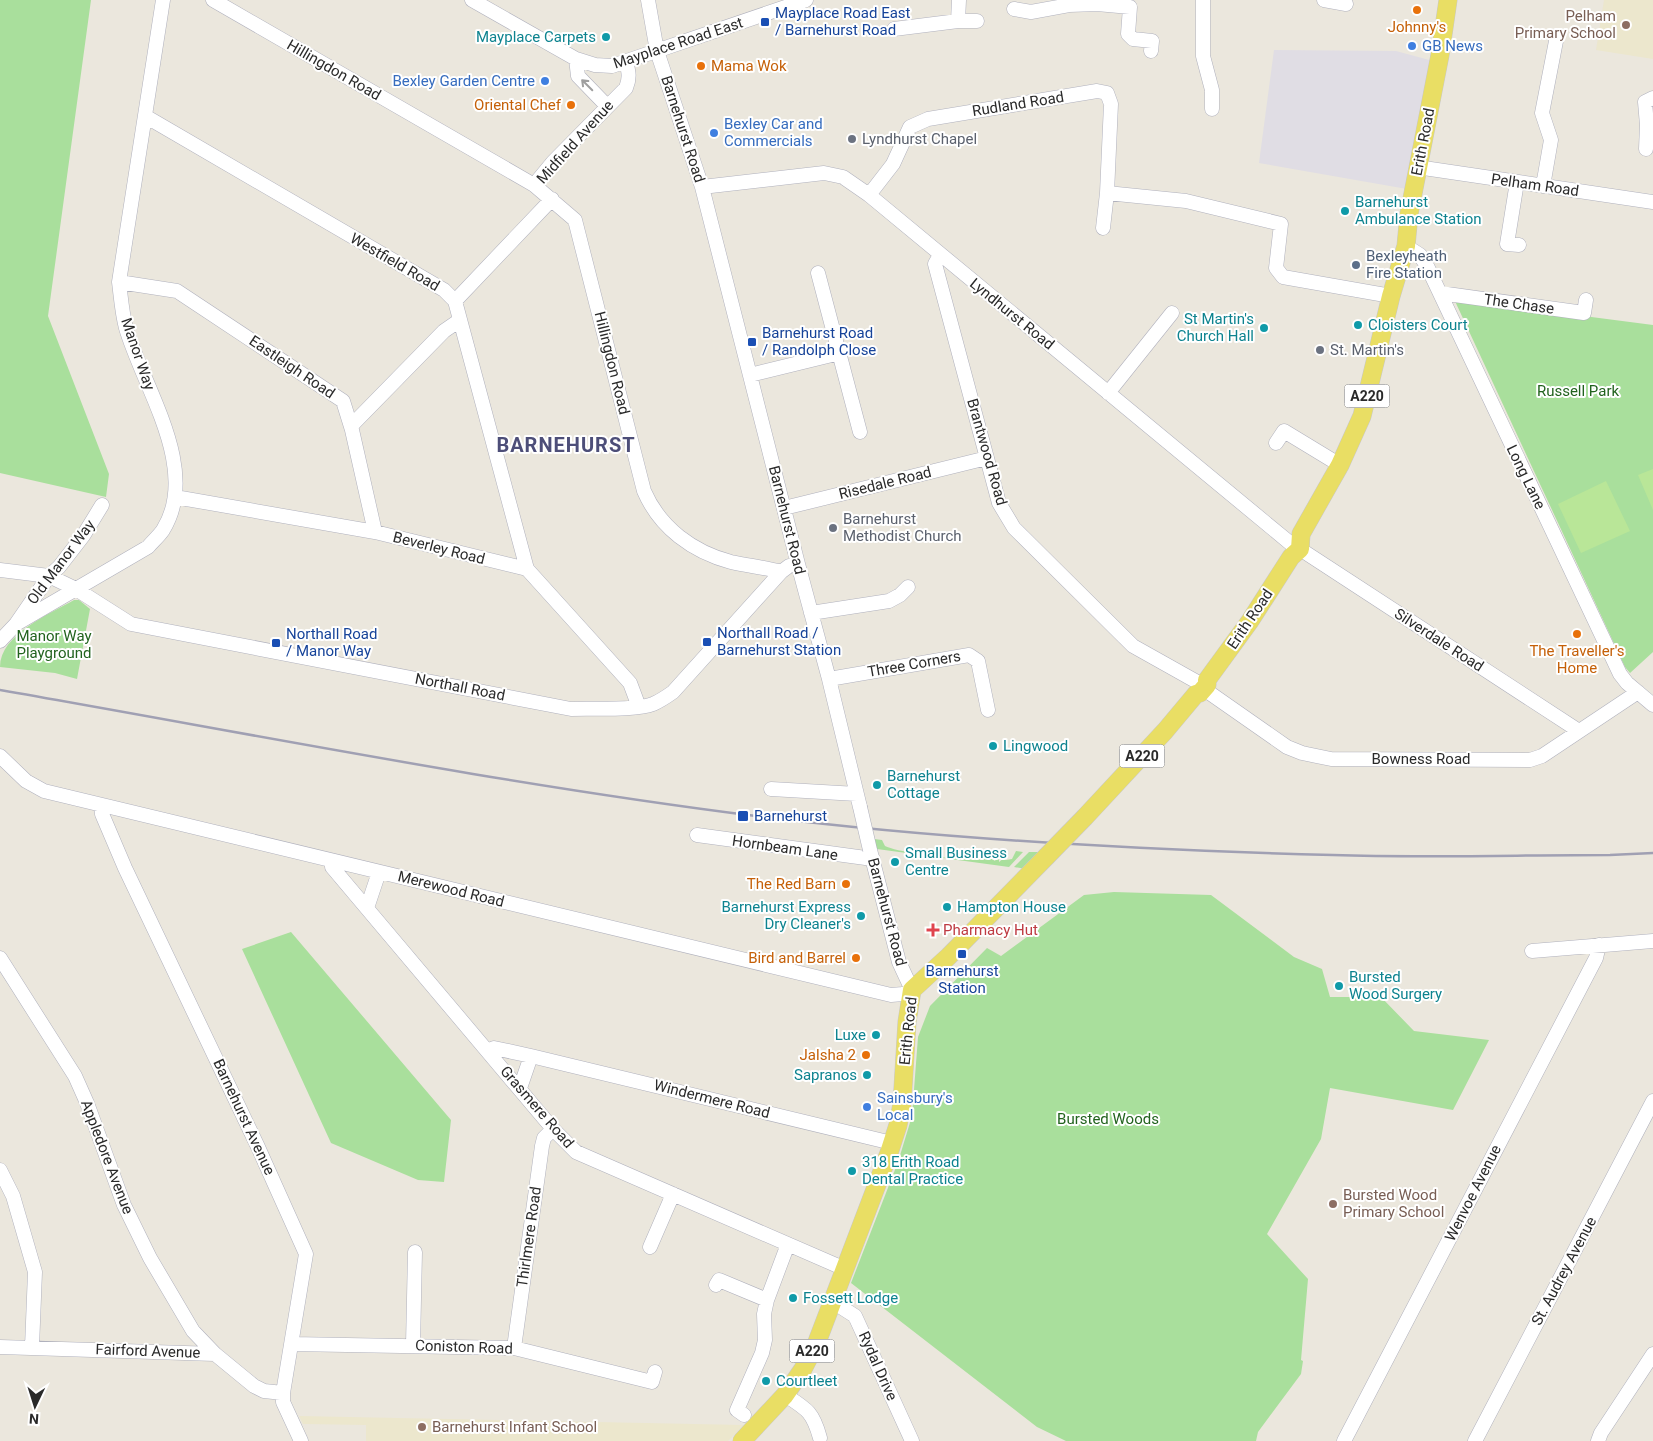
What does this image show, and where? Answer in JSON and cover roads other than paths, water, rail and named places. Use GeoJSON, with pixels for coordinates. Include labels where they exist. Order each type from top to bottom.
{"type":"FeatureCollection","features":[{"type":"Feature","properties":{"kind":"main road","name":"Erith Road"},"geometry":{"type":"LineString","coordinates":[[742,1441],[785,1395],[803,1369],[817,1342],[833,1302],[898,1125],[902,1104],[912,990],[949,956],[1046,857],[1165,731],[1202,687],[1250,621],[1340,465],[1362,416],[1391,296],[1406,246],[1417,167],[1440,55],[1448,0]]}},
{"type":"Feature","properties":{"kind":"street","name":"Manor Way"},"geometry":{"type":"LineString","coordinates":[[16,624],[148,547],[163,531],[172,511],[175,497],[174,461],[166,434],[126,328],[121,303],[120,282],[163,0]]}},
{"type":"Feature","properties":{"kind":"street","name":"Hillingdon Road"},"geometry":{"type":"LineString","coordinates":[[213,0],[534,186]]}},
{"type":"Feature","properties":{"kind":"street","name":"Mayplace Road East"},"geometry":{"type":"LineString","coordinates":[[472,0],[576,59],[595,65],[612,66],[806,0]]}},
{"type":"Feature","properties":{"kind":"street","name":"Barnehurst Road"},"geometry":{"type":"LineString","coordinates":[[648,0],[657,51],[702,186],[899,962],[912,990]]}},
{"type":"Feature","properties":{"kind":"street"},"geometry":{"type":"LineString","coordinates":[[958,21],[959,0]]}},
{"type":"Feature","properties":{"kind":"street"},"geometry":{"type":"LineString","coordinates":[[1203,0],[1203,56],[1212,90],[1212,109]]}},
{"type":"Feature","properties":{"kind":"street"},"geometry":{"type":"LineString","coordinates":[[1324,0],[1346,4]]}},
{"type":"Feature","properties":{"kind":"street"},"geometry":{"type":"LineString","coordinates":[[1014,9],[1031,12],[1097,2],[1130,6],[1128,34],[1133,40],[1152,41],[1151,51]]}},
{"type":"Feature","properties":{"kind":"street"},"geometry":{"type":"LineString","coordinates":[[894,29],[958,21],[977,21]]}},
{"type":"Feature","properties":{"kind":"street"},"geometry":{"type":"LineString","coordinates":[[1543,186],[1551,140],[1542,113],[1557,36]]}},
{"type":"Feature","properties":{"kind":"street"},"geometry":{"type":"LineString","coordinates":[[576,59],[578,76],[608,106]]}},
{"type":"Feature","properties":{"kind":"street","name":"Midfield Avenue"},"geometry":{"type":"LineString","coordinates":[[455,301],[552,199],[534,186],[553,162],[626,88],[629,81],[629,72],[626,62]]}},
{"type":"Feature","properties":{"kind":"street","name":"Rudland Road"},"geometry":{"type":"LineString","coordinates":[[869,195],[893,164],[910,127],[916,124],[928,119],[1097,91],[1107,93],[1111,104],[1107,193],[1103,228]]}},
{"type":"Feature","properties":{"kind":"street"},"geometry":{"type":"LineString","coordinates":[[1646,149],[1648,125],[1645,102],[1653,98]]}},
{"type":"Feature","properties":{"kind":"street","name":"Westfield Road"},"geometry":{"type":"LineString","coordinates":[[145,116],[444,290],[455,301],[527,569]]}},
{"type":"Feature","properties":{"kind":"street","name":"Pelham Road"},"geometry":{"type":"LineString","coordinates":[[1417,167],[1653,202]]}},
{"type":"Feature","properties":{"kind":"street","name":"Lyndhurst Road"},"geometry":{"type":"LineString","coordinates":[[702,186],[824,173],[843,177],[869,195],[1295,546]]}},
{"type":"Feature","properties":{"kind":"street"},"geometry":{"type":"LineString","coordinates":[[1517,182],[1507,244],[1519,245]]}},
{"type":"Feature","properties":{"kind":"street"},"geometry":{"type":"LineString","coordinates":[[1107,193],[1186,200],[1281,224],[1276,268],[1283,277],[1391,296]]}},
{"type":"Feature","properties":{"kind":"street","name":"Hillingdon Road"},"geometry":{"type":"LineString","coordinates":[[552,199],[575,220],[644,492],[650,504],[661,520],[682,540],[705,553],[732,562],[781,572]]}},
{"type":"Feature","properties":{"kind":"street","name":"Long Lane"},"geometry":{"type":"LineString","coordinates":[[1406,246],[1420,255],[1440,294],[1611,658],[1620,674],[1653,705]]}},
{"type":"Feature","properties":{"kind":"street","name":"Brantwood Road"},"geometry":{"type":"LineString","coordinates":[[940,255],[935,264],[987,458],[1000,503],[1014,528],[1133,646],[1202,687]]}},
{"type":"Feature","properties":{"kind":"street"},"geometry":{"type":"LineString","coordinates":[[818,273],[860,432]]}},
{"type":"Feature","properties":{"kind":"street","name":"Eastleigh Road"},"geometry":{"type":"LineString","coordinates":[[120,282],[177,291],[343,401],[351,426],[375,532]]}},
{"type":"Feature","properties":{"kind":"street","name":"The Chase"},"geometry":{"type":"LineString","coordinates":[[1440,294],[1584,313],[1586,300]]}},
{"type":"Feature","properties":{"kind":"street"},"geometry":{"type":"LineString","coordinates":[[1108,393],[1172,313]]}},
{"type":"Feature","properties":{"kind":"street"},"geometry":{"type":"LineString","coordinates":[[351,426],[444,331],[460,320]]}},
{"type":"Feature","properties":{"kind":"street"},"geometry":{"type":"LineString","coordinates":[[750,375],[840,353]]}},
{"type":"Feature","properties":{"kind":"street"},"geometry":{"type":"LineString","coordinates":[[1276,443],[1284,431],[1340,465]]}},
{"type":"Feature","properties":{"kind":"street","name":"Risedale Road"},"geometry":{"type":"LineString","coordinates":[[784,508],[987,458]]}},
{"type":"Feature","properties":{"kind":"street","name":"Beverley Road"},"geometry":{"type":"LineString","coordinates":[[175,497],[375,532],[527,569]]}},
{"type":"Feature","properties":{"kind":"street","name":"Old Manor Way"},"geometry":{"type":"LineString","coordinates":[[0,641],[16,624],[49,576],[59,567],[83,536],[102,505]]}},
{"type":"Feature","properties":{"kind":"street","name":"Silverdale Road"},"geometry":{"type":"LineString","coordinates":[[1295,546],[1579,730]]}},
{"type":"Feature","properties":{"kind":"street","name":"Northall Road"},"geometry":{"type":"LineString","coordinates":[[0,570],[49,576],[76,589],[131,624],[571,708],[639,707],[654,704],[663,699],[672,692],[781,572],[798,564]]}},
{"type":"Feature","properties":{"kind":"street"},"geometry":{"type":"LineString","coordinates":[[527,569],[630,683],[639,707]]}},
{"type":"Feature","properties":{"kind":"street"},"geometry":{"type":"LineString","coordinates":[[811,613],[889,601],[900,595],[908,587]]}},
{"type":"Feature","properties":{"kind":"street","name":"Three Corners"},"geometry":{"type":"LineString","coordinates":[[828,679],[969,654],[978,661],[988,710]]}},
{"type":"Feature","properties":{"kind":"street","name":"Bowness Road"},"geometry":{"type":"LineString","coordinates":[[1202,687],[1288,747],[1302,753],[1331,759],[1530,760],[1542,756],[1638,692]]}},
{"type":"Feature","properties":{"kind":"street","name":"Merewood Road"},"geometry":{"type":"LineString","coordinates":[[0,756],[26,781],[44,791],[891,995],[903,994],[912,990]]}},
{"type":"Feature","properties":{"kind":"street"},"geometry":{"type":"LineString","coordinates":[[771,789],[858,800]]}},
{"type":"Feature","properties":{"kind":"street","name":"Barnehurst Avenue"},"geometry":{"type":"LineString","coordinates":[[101,805],[102,814],[125,868],[258,1147],[306,1254],[283,1393],[283,1402],[301,1441]]}},
{"type":"Feature","properties":{"kind":"street","name":"Hornbeam Lane"},"geometry":{"type":"LineString","coordinates":[[697,835],[872,855]]}},
{"type":"Feature","properties":{"kind":"street","name":"Grasmere Road"},"geometry":{"type":"LineString","coordinates":[[332,861],[332,867],[520,1088],[553,1130],[576,1152],[845,1269]]}},
{"type":"Feature","properties":{"kind":"street"},"geometry":{"type":"LineString","coordinates":[[367,908],[379,872]]}},
{"type":"Feature","properties":{"kind":"street"},"geometry":{"type":"LineString","coordinates":[[1532,951],[1653,941]]}},
{"type":"Feature","properties":{"kind":"street","name":"Wenvoe Avenue"},"geometry":{"type":"LineString","coordinates":[[1344,1441],[1596,958],[1599,945]]}},
{"type":"Feature","properties":{"kind":"street","name":"Appledore Avenue"},"geometry":{"type":"LineString","coordinates":[[0,958],[75,1076],[87,1103],[124,1205],[150,1258],[193,1331],[215,1354]]}},
{"type":"Feature","properties":{"kind":"street","name":"Windermere Road"},"geometry":{"type":"LineString","coordinates":[[488,1051],[494,1048],[531,1056],[892,1143]]}},
{"type":"Feature","properties":{"kind":"street"},"geometry":{"type":"LineString","coordinates":[[520,1088],[531,1056]]}},
{"type":"Feature","properties":{"kind":"street","name":"St. Audrey Avenue"},"geometry":{"type":"LineString","coordinates":[[1475,1441],[1653,1101]]}},
{"type":"Feature","properties":{"kind":"street","name":"Thirlmere Road"},"geometry":{"type":"LineString","coordinates":[[514,1348],[542,1146],[544,1138],[553,1130]]}},
{"type":"Feature","properties":{"kind":"street"},"geometry":{"type":"LineString","coordinates":[[0,1170],[13,1196],[35,1272],[32,1348]]}},
{"type":"Feature","properties":{"kind":"street"},"geometry":{"type":"LineString","coordinates":[[650,1247],[673,1194]]}},
{"type":"Feature","properties":{"kind":"street"},"geometry":{"type":"LineString","coordinates":[[738,1414],[762,1353],[765,1340],[764,1314],[767,1300],[788,1244]]}},
{"type":"Feature","properties":{"kind":"street"},"geometry":{"type":"LineString","coordinates":[[414,1345],[415,1252]]}},
{"type":"Feature","properties":{"kind":"street"},"geometry":{"type":"LineString","coordinates":[[716,1285],[719,1280],[767,1300]]}},
{"type":"Feature","properties":{"kind":"street","name":"Rydal Drive"},"geometry":{"type":"LineString","coordinates":[[833,1302],[855,1316],[912,1441]]}},
{"type":"Feature","properties":{"kind":"street","name":"Coniston Road"},"geometry":{"type":"LineString","coordinates":[[292,1344],[514,1348],[652,1382],[655,1372]]}},
{"type":"Feature","properties":{"kind":"street","name":"Fairford Avenue"},"geometry":{"type":"LineString","coordinates":[[0,1347],[215,1354],[264,1392],[283,1393]]}},
{"type":"Feature","properties":{"kind":"street"},"geometry":{"type":"LineString","coordinates":[[1598,1441],[1601,1433],[1653,1354]]}},
{"type":"Feature","properties":{"kind":"street"},"geometry":{"type":"LineString","coordinates":[[785,1395],[806,1408],[816,1421],[820,1438]]}},
{"type":"Feature","properties":{"kind":"railway"},"geometry":{"type":"LineString","coordinates":[[0,690],[377,758],[566,789],[756,816],[900,832],[1116,847],[1333,855],[1471,856],[1653,853]]}},
{"type":"Feature","properties":{"kind":"place","name":"Johnny's"},"geometry":{"type":"Point","coordinates":[1417,10]}},
{"type":"Feature","properties":{"kind":"place","name":"Mayplace Road East / Barnehurst Road"},"geometry":{"type":"Point","coordinates":[765,22]}},
{"type":"Feature","properties":{"kind":"place","name":"Pelham Primary School"},"geometry":{"type":"Point","coordinates":[1626,25]}},
{"type":"Feature","properties":{"kind":"place","name":"Mayplace Carpets"},"geometry":{"type":"Point","coordinates":[606,37]}},
{"type":"Feature","properties":{"kind":"place","name":"GB News"},"geometry":{"type":"Point","coordinates":[1412,46]}},
{"type":"Feature","properties":{"kind":"place","name":"Mama Wok"},"geometry":{"type":"Point","coordinates":[701,66]}},
{"type":"Feature","properties":{"kind":"place","name":"Bexley Garden Centre"},"geometry":{"type":"Point","coordinates":[545,81]}},
{"type":"Feature","properties":{"kind":"place","name":"Oriental Chef"},"geometry":{"type":"Point","coordinates":[571,105]}},
{"type":"Feature","properties":{"kind":"place","name":"Bexley Car and Commercials"},"geometry":{"type":"Point","coordinates":[714,133]}},
{"type":"Feature","properties":{"kind":"place","name":"Lyndhurst Chapel"},"geometry":{"type":"Point","coordinates":[852,139]}},
{"type":"Feature","properties":{"kind":"place","name":"Barnehurst Ambulance Station"},"geometry":{"type":"Point","coordinates":[1345,211]}},
{"type":"Feature","properties":{"kind":"place","name":"Bexleyheath Fire Station"},"geometry":{"type":"Point","coordinates":[1356,265]}},
{"type":"Feature","properties":{"kind":"place","name":"Cloisters Court"},"geometry":{"type":"Point","coordinates":[1358,325]}},
{"type":"Feature","properties":{"kind":"place","name":"St Martin's Church Hall"},"geometry":{"type":"Point","coordinates":[1264,328]}},
{"type":"Feature","properties":{"kind":"place","name":"Barnehurst Road / Randolph Close"},"geometry":{"type":"Point","coordinates":[752,342]}},
{"type":"Feature","properties":{"kind":"place","name":"St. Martin's"},"geometry":{"type":"Point","coordinates":[1320,350]}},
{"type":"Feature","properties":{"kind":"place","name":"Barnehurst Methodist Church"},"geometry":{"type":"Point","coordinates":[833,528]}},
{"type":"Feature","properties":{"kind":"place","name":"The Traveller's Home"},"geometry":{"type":"Point","coordinates":[1577,634]}},
{"type":"Feature","properties":{"kind":"place","name":"Northall Road / Barnehurst Station"},"geometry":{"type":"Point","coordinates":[707,642]}},
{"type":"Feature","properties":{"kind":"place","name":"Northall Road / Manor Way"},"geometry":{"type":"Point","coordinates":[276,643]}},
{"type":"Feature","properties":{"kind":"place","name":"Lingwood"},"geometry":{"type":"Point","coordinates":[993,746]}},
{"type":"Feature","properties":{"kind":"place","name":"Barnehurst Cottage"},"geometry":{"type":"Point","coordinates":[877,785]}},
{"type":"Feature","properties":{"kind":"place","name":"Barnehurst"},"geometry":{"type":"Point","coordinates":[743,816]}},
{"type":"Feature","properties":{"kind":"place","name":"Small Business Centre"},"geometry":{"type":"Point","coordinates":[895,862]}},
{"type":"Feature","properties":{"kind":"place","name":"The Red Barn"},"geometry":{"type":"Point","coordinates":[846,884]}},
{"type":"Feature","properties":{"kind":"place","name":"Hampton House"},"geometry":{"type":"Point","coordinates":[947,907]}},
{"type":"Feature","properties":{"kind":"place","name":"Barnehurst Express Dry Cleaner's"},"geometry":{"type":"Point","coordinates":[861,916]}},
{"type":"Feature","properties":{"kind":"place","name":"Pharmacy Hut"},"geometry":{"type":"Point","coordinates":[933,930]}},
{"type":"Feature","properties":{"kind":"place","name":"Barnehurst Station"},"geometry":{"type":"Point","coordinates":[962,954]}},
{"type":"Feature","properties":{"kind":"place","name":"Bird and Barrel"},"geometry":{"type":"Point","coordinates":[856,958]}},
{"type":"Feature","properties":{"kind":"place","name":"Bursted Wood Surgery"},"geometry":{"type":"Point","coordinates":[1339,986]}},
{"type":"Feature","properties":{"kind":"place","name":"Luxe"},"geometry":{"type":"Point","coordinates":[876,1035]}},
{"type":"Feature","properties":{"kind":"place","name":"Jalsha 2"},"geometry":{"type":"Point","coordinates":[866,1055]}},
{"type":"Feature","properties":{"kind":"place","name":"Sapranos"},"geometry":{"type":"Point","coordinates":[867,1075]}},
{"type":"Feature","properties":{"kind":"place","name":"Sainsbury's Local"},"geometry":{"type":"Point","coordinates":[867,1107]}},
{"type":"Feature","properties":{"kind":"place","name":"318 Erith Road Dental Practice"},"geometry":{"type":"Point","coordinates":[852,1171]}},
{"type":"Feature","properties":{"kind":"place","name":"Bursted Wood Primary School"},"geometry":{"type":"Point","coordinates":[1333,1204]}},
{"type":"Feature","properties":{"kind":"place","name":"Fossett Lodge"},"geometry":{"type":"Point","coordinates":[793,1298]}},
{"type":"Feature","properties":{"kind":"place","name":"Courtleet"},"geometry":{"type":"Point","coordinates":[766,1381]}},
{"type":"Feature","properties":{"kind":"place","name":"Barnehurst Infant School"},"geometry":{"type":"Point","coordinates":[422,1427]}},
{"type":"Feature","properties":{"kind":"district","name":"BARNEHURST"},"geometry":{"type":"Point","coordinates":[566,445]}},
{"type":"Feature","properties":{"kind":"park label","name":"Russell Park"},"geometry":{"type":"Point","coordinates":[1578,391]}},
{"type":"Feature","properties":{"kind":"park label","name":"Manor Way Playground"},"geometry":{"type":"Point","coordinates":[54,644]}},
{"type":"Feature","properties":{"kind":"park label","name":"Bursted Woods"},"geometry":{"type":"Point","coordinates":[1108,1119]}}]}
